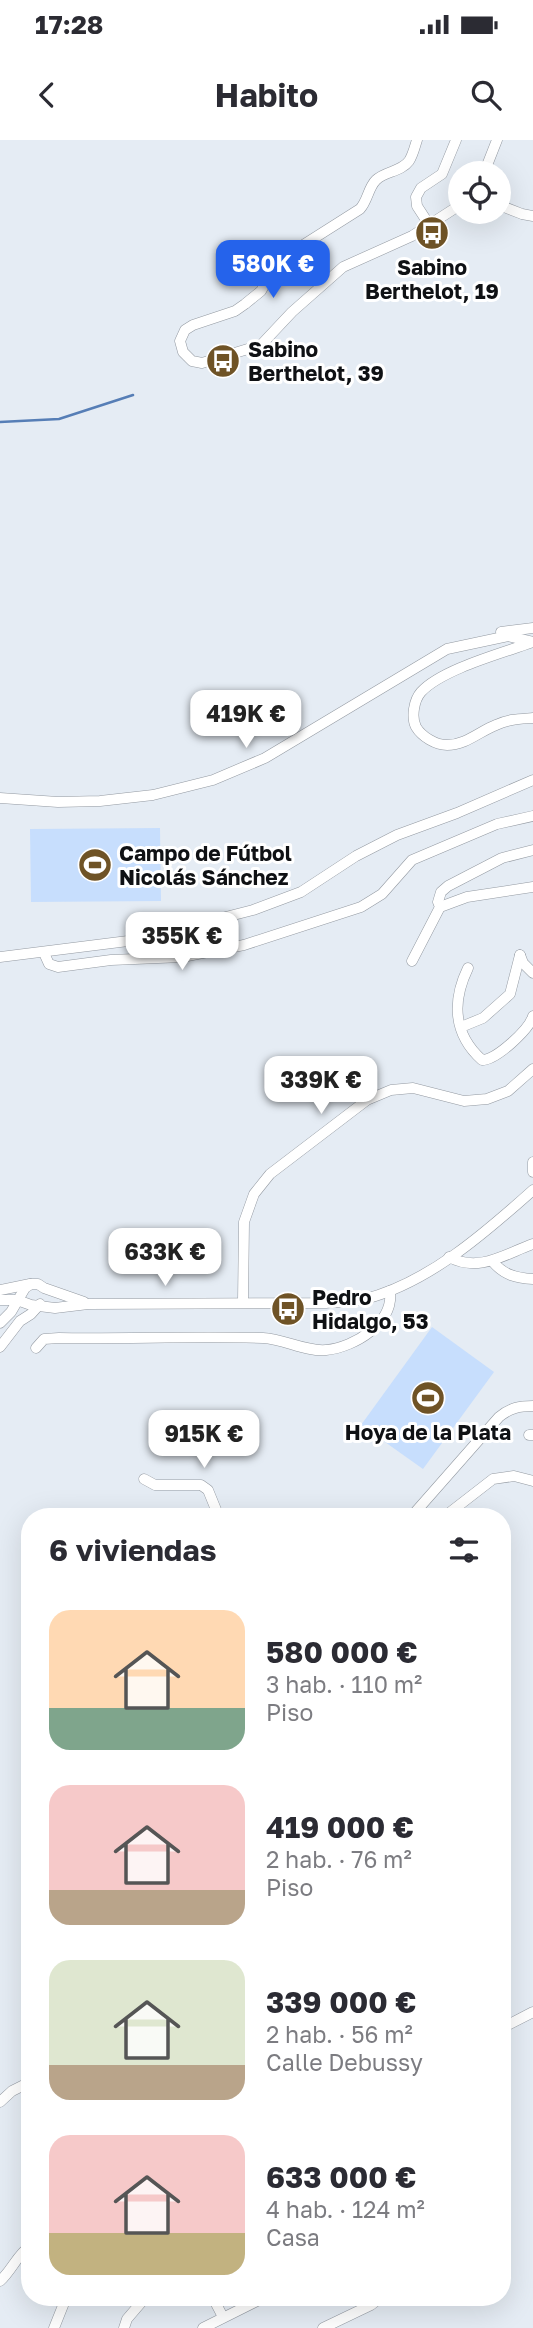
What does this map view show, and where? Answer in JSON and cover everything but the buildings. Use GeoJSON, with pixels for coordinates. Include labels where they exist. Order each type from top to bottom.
{"type":"FeatureCollection","features":[{"type":"Feature","properties":{"kind":"street"},"geometry":{"type":"LineString","coordinates":[[418,140],[409,160],[402,167],[379,177],[371,185],[366,201],[360,209],[278,261],[261,291],[235,311],[192,324],[185,330],[180,341],[183,352],[192,361],[202,363],[261,345],[317,288],[343,267],[430,226],[448,213]]}},
{"type":"Feature","properties":{"kind":"street"},"geometry":{"type":"LineString","coordinates":[[430,226],[417,206],[416,197],[421,188],[442,174],[456,140]]}},
{"type":"Feature","properties":{"kind":"street"},"geometry":{"type":"LineString","coordinates":[[489,161],[497,140]]}},
{"type":"Feature","properties":{"kind":"street"},"geometry":{"type":"LineString","coordinates":[[511,210],[533,216]]}},
{"type":"Feature","properties":{"kind":"street"},"geometry":{"type":"LineString","coordinates":[[480,661],[533,628]]}},
{"type":"Feature","properties":{"kind":"street"},"geometry":{"type":"LineString","coordinates":[[468,643],[489,633],[533,628]]}},
{"type":"Feature","properties":{"kind":"street"},"geometry":{"type":"LineString","coordinates":[[496,637],[503,647]]}},
{"type":"Feature","properties":{"kind":"street"},"geometry":{"type":"LineString","coordinates":[[0,798],[100,802],[153,795],[213,780],[265,758],[447,649],[496,637],[533,642]]}},
{"type":"Feature","properties":{"kind":"street"},"geometry":{"type":"LineString","coordinates":[[533,642],[434,681],[419,694],[413,711],[416,727],[428,740],[447,745],[464,742],[497,724],[513,719],[533,718]]}},
{"type":"Feature","properties":{"kind":"street"},"geometry":{"type":"LineString","coordinates":[[0,957],[136,940],[253,910],[301,892],[356,856],[397,835],[533,780]]}},
{"type":"Feature","properties":{"kind":"street"},"geometry":{"type":"LineString","coordinates":[[44,953],[49,964],[58,967],[111,960],[182,957],[244,945],[361,907],[382,894],[412,860],[496,824],[533,816]]}},
{"type":"Feature","properties":{"kind":"street"},"geometry":{"type":"LineString","coordinates":[[440,907],[438,902],[441,892],[448,886],[502,858],[533,850]]}},
{"type":"Feature","properties":{"kind":"street"},"geometry":{"type":"LineString","coordinates":[[412,961],[440,907],[467,897],[533,887]]}},
{"type":"Feature","properties":{"kind":"street"},"geometry":{"type":"LineString","coordinates":[[520,955],[533,952]]}},
{"type":"Feature","properties":{"kind":"street"},"geometry":{"type":"LineString","coordinates":[[520,955],[533,965]]}},
{"type":"Feature","properties":{"kind":"street"},"geometry":{"type":"LineString","coordinates":[[520,955],[523,963],[533,973]]}},
{"type":"Feature","properties":{"kind":"street"},"geometry":{"type":"LineString","coordinates":[[461,1027],[483,1018],[510,994],[520,955]]}},
{"type":"Feature","properties":{"kind":"street"},"geometry":{"type":"LineString","coordinates":[[468,968],[457,995],[457,1012],[464,1040],[482,1060],[487,1060],[519,1036],[533,1016]]}},
{"type":"Feature","properties":{"kind":"street"},"geometry":{"type":"LineString","coordinates":[[243,1302],[244,1222],[254,1194],[270,1174],[367,1100],[391,1090],[413,1088],[464,1101],[487,1099],[508,1091],[533,1069]]}},
{"type":"Feature","properties":{"kind":"street"},"geometry":{"type":"LineString","coordinates":[[533,1162],[533,1172]]}},
{"type":"Feature","properties":{"kind":"street"},"geometry":{"type":"LineString","coordinates":[[0,1300],[23,1299],[55,1308],[88,1304],[327,1303],[362,1299],[390,1291],[418,1278],[449,1257],[533,1190]]}},
{"type":"Feature","properties":{"kind":"street"},"geometry":{"type":"LineString","coordinates":[[449,1257],[459,1262],[484,1264],[533,1244]]}},
{"type":"Feature","properties":{"kind":"street"},"geometry":{"type":"LineString","coordinates":[[493,1262],[500,1271],[514,1278],[533,1279]]}},
{"type":"Feature","properties":{"kind":"street"},"geometry":{"type":"LineString","coordinates":[[0,1323],[23,1299],[26,1288],[31,1284]]}},
{"type":"Feature","properties":{"kind":"street"},"geometry":{"type":"LineString","coordinates":[[0,1290],[38,1284],[88,1304]]}},
{"type":"Feature","properties":{"kind":"street"},"geometry":{"type":"LineString","coordinates":[[0,1347],[20,1321],[32,1314],[46,1296],[44,1288]]}},
{"type":"Feature","properties":{"kind":"street"},"geometry":{"type":"LineString","coordinates":[[36,1348],[44,1339],[59,1338],[266,1338],[324,1351],[345,1346],[363,1337],[378,1324],[391,1303],[390,1291]]}},
{"type":"Feature","properties":{"kind":"street"},"geometry":{"type":"LineString","coordinates":[[419,1508],[499,1417],[519,1406],[533,1406]]}},
{"type":"Feature","properties":{"kind":"street"},"geometry":{"type":"LineString","coordinates":[[456,1508],[493,1479],[514,1476],[533,1481]]}},
{"type":"Feature","properties":{"kind":"street"},"geometry":{"type":"LineString","coordinates":[[144,1479],[155,1485],[201,1485],[208,1490],[215,1508]]}},
{"type":"Feature","properties":{"kind":"street"},"geometry":{"type":"LineString","coordinates":[[511,2023],[533,2012]]}},
{"type":"Feature","properties":{"kind":"street"},"geometry":{"type":"LineString","coordinates":[[0,2102],[21,2086]]}},
{"type":"Feature","properties":{"kind":"street"},"geometry":{"type":"LineString","coordinates":[[0,2281],[10,2272],[21,2254]]}},
{"type":"Feature","properties":{"kind":"street"},"geometry":{"type":"LineString","coordinates":[[54,2328],[63,2306]]}},
{"type":"Feature","properties":{"kind":"street"},"geometry":{"type":"LineString","coordinates":[[124,2328],[127,2319],[138,2306]]}},
{"type":"Feature","properties":{"kind":"street"},"geometry":{"type":"LineString","coordinates":[[217,2306],[223,2317]]}},
{"type":"Feature","properties":{"kind":"street"},"geometry":{"type":"LineString","coordinates":[[203,2328],[246,2306]]}},
{"type":"Feature","properties":{"kind":"street"},"geometry":{"type":"LineString","coordinates":[[323,2328],[369,2306]]}},
{"type":"Feature","properties":{"kind":"shaded area","name":"Campo de Fútbol Nicolás Sánchez"},"geometry":{"type":"Polygon","coordinates":[[[160,828],[161,901],[31,902],[30,829],[160,828]]]}},
{"type":"Feature","properties":{"kind":"shaded area","name":"Hoya de la Plata"},"geometry":{"type":"Polygon","coordinates":[[[432,1327],[494,1372],[423,1469],[361,1425],[432,1327]]]}},
{"type":"Feature","properties":{"kind":"waterway"},"geometry":{"type":"LineString","coordinates":[[0,422],[59,419],[133,395]]}},
{"type":"Feature","properties":{"kind":"place","name":"Sabino Berthelot, 19"},"geometry":{"type":"Point","coordinates":[432,233]}},
{"type":"Feature","properties":{"kind":"place","name":"Sabino Berthelot, 39"},"geometry":{"type":"Point","coordinates":[223,361]}},
{"type":"Feature","properties":{"kind":"place","name":"Campo de Fútbol Nicolás Sánchez"},"geometry":{"type":"Point","coordinates":[95,865]}},
{"type":"Feature","properties":{"kind":"place","name":"Pedro Hidalgo, 53"},"geometry":{"type":"Point","coordinates":[288,1309]}},
{"type":"Feature","properties":{"kind":"place","name":"Hoya de la Plata"},"geometry":{"type":"Point","coordinates":[428,1398]}}]}
